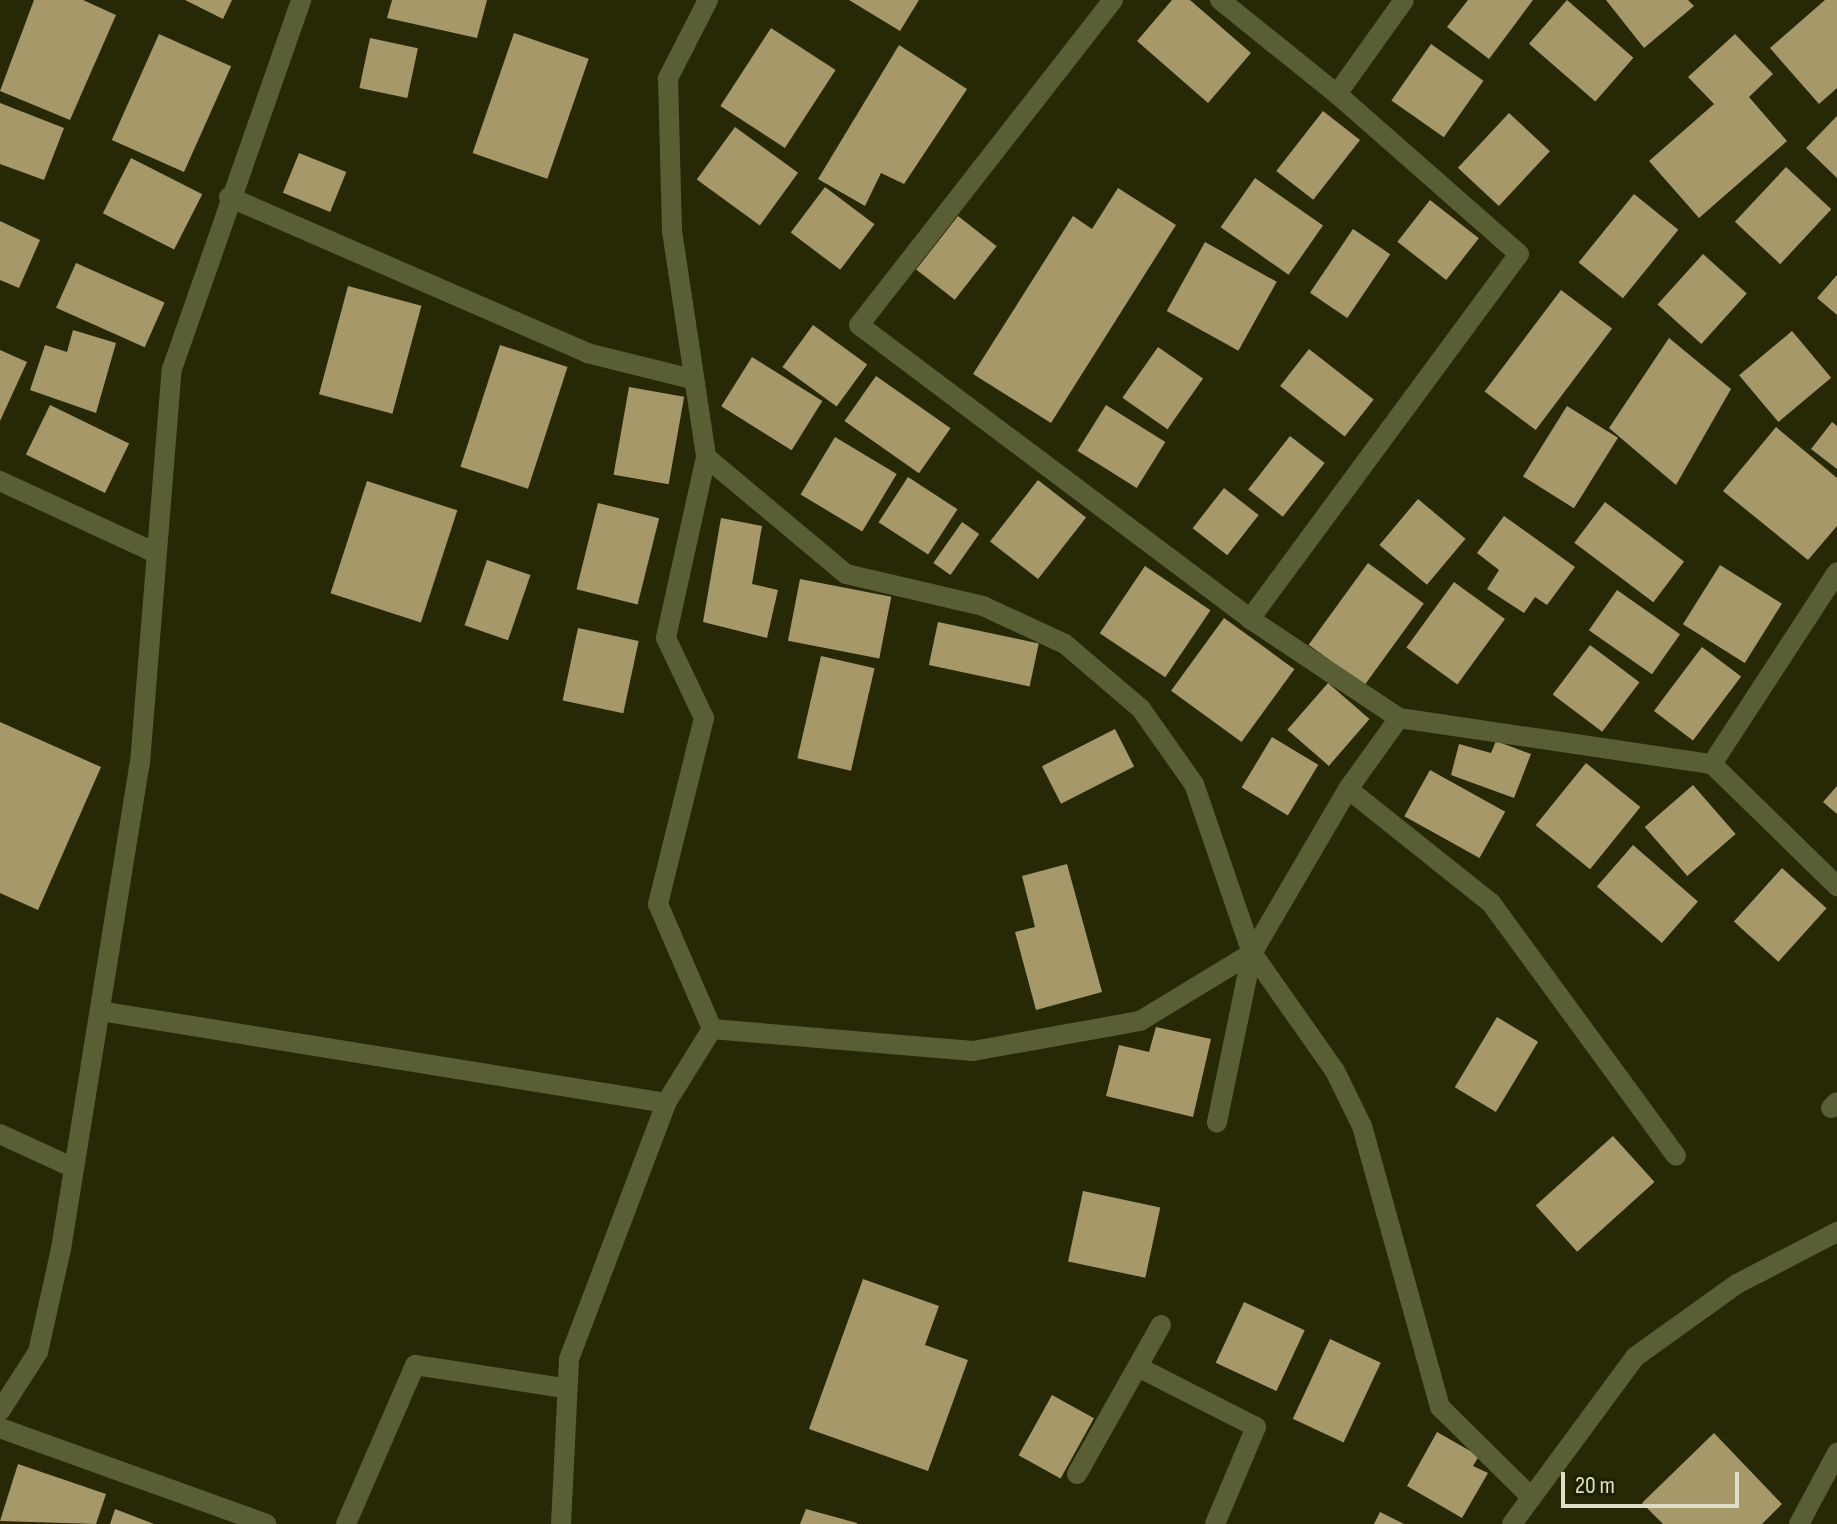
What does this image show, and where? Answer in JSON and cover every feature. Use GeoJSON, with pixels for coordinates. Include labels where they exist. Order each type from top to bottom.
{"type":"FeatureCollection","features":[{"type":"Feature","properties":{"kind":"street"},"geometry":{"type":"LineString","coordinates":[[0,1411],[38,1352],[74,1168],[100,1011],[140,763],[154,552],[172,369],[229,197],[301,0]]}},
{"type":"Feature","properties":{"kind":"street"},"geometry":{"type":"LineString","coordinates":[[708,0],[668,78],[672,231],[706,457],[666,638],[704,718],[658,904],[712,1029]]}},
{"type":"Feature","properties":{"kind":"street"},"geometry":{"type":"LineString","coordinates":[[1113,0],[859,325],[1250,619],[1399,718],[1712,764],[1837,886]]}},
{"type":"Feature","properties":{"kind":"street"},"geometry":{"type":"LineString","coordinates":[[1220,0],[1337,94],[1519,254],[1250,619]]}},
{"type":"Feature","properties":{"kind":"street"},"geometry":{"type":"LineString","coordinates":[[1337,94],[1404,0]]}},
{"type":"Feature","properties":{"kind":"street"},"geometry":{"type":"LineString","coordinates":[[229,197],[587,353],[692,379]]}},
{"type":"Feature","properties":{"kind":"street"},"geometry":{"type":"LineString","coordinates":[[706,457],[846,574],[983,606],[1038,631],[1065,644],[1141,709],[1194,784],[1252,953],[1335,1071],[1362,1126],[1440,1407],[1529,1495]]}},
{"type":"Feature","properties":{"kind":"street"},"geometry":{"type":"LineString","coordinates":[[0,481],[154,552]]}},
{"type":"Feature","properties":{"kind":"street"},"geometry":{"type":"LineString","coordinates":[[1712,764],[1837,572]]}},
{"type":"Feature","properties":{"kind":"street"},"geometry":{"type":"LineString","coordinates":[[1217,1122],[1252,953],[1348,789],[1399,718]]}},
{"type":"Feature","properties":{"kind":"street"},"geometry":{"type":"LineString","coordinates":[[1348,789],[1491,903],[1676,1156]]}},
{"type":"Feature","properties":{"kind":"street"},"geometry":{"type":"LineString","coordinates":[[712,1029],[973,1051],[1140,1021],[1252,953]]}},
{"type":"Feature","properties":{"kind":"street"},"geometry":{"type":"LineString","coordinates":[[100,1011],[666,1103]]}},
{"type":"Feature","properties":{"kind":"street"},"geometry":{"type":"LineString","coordinates":[[561,1524],[564,1388],[569,1359],[666,1103],[712,1029]]}},
{"type":"Feature","properties":{"kind":"street"},"geometry":{"type":"LineString","coordinates":[[0,1134],[74,1168]]}},
{"type":"Feature","properties":{"kind":"street"},"geometry":{"type":"LineString","coordinates":[[1512,1524],[1529,1495],[1635,1357],[1737,1284],[1837,1232]]}},
{"type":"Feature","properties":{"kind":"street"},"geometry":{"type":"LineString","coordinates":[[1077,1474],[1161,1325]]}},
{"type":"Feature","properties":{"kind":"street"},"geometry":{"type":"LineString","coordinates":[[346,1524],[415,1365],[564,1388]]}},
{"type":"Feature","properties":{"kind":"street"},"geometry":{"type":"LineString","coordinates":[[1138,1367],[1256,1427],[1215,1524]]}},
{"type":"Feature","properties":{"kind":"street"},"geometry":{"type":"LineString","coordinates":[[0,1428],[266,1524]]}},
{"type":"Feature","properties":{"kind":"street"},"geometry":{"type":"LineString","coordinates":[[1799,1524],[1837,1453]]}},
{"type":"Feature","properties":{"kind":"building"},"geometry":{"type":"Polygon","coordinates":[[[34,0],[83,0],[116,15],[70,120],[0,91],[34,0]]]}},
{"type":"Feature","properties":{"kind":"building"},"geometry":{"type":"Polygon","coordinates":[[[185,0],[232,0],[223,19],[185,0]]]}},
{"type":"Feature","properties":{"kind":"building"},"geometry":{"type":"Polygon","coordinates":[[[392,0],[487,0],[477,38],[387,18],[392,0]]]}},
{"type":"Feature","properties":{"kind":"building"},"geometry":{"type":"Polygon","coordinates":[[[849,0],[919,0],[900,31],[849,0]]]}},
{"type":"Feature","properties":{"kind":"building"},"geometry":{"type":"Polygon","coordinates":[[[1172,0],[1190,0],[1251,53],[1208,103],[1137,41],[1172,0]]]}},
{"type":"Feature","properties":{"kind":"building"},"geometry":{"type":"Polygon","coordinates":[[[1468,0],[1533,0],[1489,59],[1447,27],[1468,0]]]}},
{"type":"Feature","properties":{"kind":"building"},"geometry":{"type":"Polygon","coordinates":[[[1567,0],[1633,58],[1595,102],[1529,44],[1567,0]]]}},
{"type":"Feature","properties":{"kind":"building"},"geometry":{"type":"Polygon","coordinates":[[[1606,0],[1688,0],[1694,6],[1644,48],[1606,0]]]}},
{"type":"Feature","properties":{"kind":"building"},"geometry":{"type":"Polygon","coordinates":[[[1825,0],[1837,0],[1837,88],[1819,104],[1770,48],[1825,0]]]}},
{"type":"Feature","properties":{"kind":"building"},"geometry":{"type":"Polygon","coordinates":[[[771,28],[836,70],[785,148],[720,106],[771,28]]]}},
{"type":"Feature","properties":{"kind":"building"},"geometry":{"type":"Polygon","coordinates":[[[514,33],[589,59],[547,179],[473,153],[514,33]]]}},
{"type":"Feature","properties":{"kind":"building"},"geometry":{"type":"Polygon","coordinates":[[[159,34],[231,66],[184,172],[112,140],[159,34]]]}},
{"type":"Feature","properties":{"kind":"building"},"geometry":{"type":"Polygon","coordinates":[[[1735,34],[1773,74],[1749,97],[1787,141],[1699,218],[1649,161],[1714,104],[1688,77],[1735,34]]]}},
{"type":"Feature","properties":{"kind":"building"},"geometry":{"type":"Polygon","coordinates":[[[370,38],[418,48],[407,98],[359,88],[370,38]]]}},
{"type":"Feature","properties":{"kind":"building"},"geometry":{"type":"Polygon","coordinates":[[[1431,44],[1483,81],[1444,137],[1391,101],[1431,44]]]}},
{"type":"Feature","properties":{"kind":"building"},"geometry":{"type":"Polygon","coordinates":[[[899,45],[967,89],[904,184],[881,173],[865,206],[818,179],[899,45]]]}},
{"type":"Feature","properties":{"kind":"building"},"geometry":{"type":"Polygon","coordinates":[[[0,103],[64,128],[44,180],[0,164],[0,103]]]}},
{"type":"Feature","properties":{"kind":"building"},"geometry":{"type":"Polygon","coordinates":[[[1323,111],[1360,140],[1313,200],[1276,171],[1323,111]]]}},
{"type":"Feature","properties":{"kind":"building"},"geometry":{"type":"Polygon","coordinates":[[[1509,113],[1550,151],[1499,206],[1458,168],[1509,113]]]}},
{"type":"Feature","properties":{"kind":"building"},"geometry":{"type":"Polygon","coordinates":[[[1837,116],[1837,178],[1806,148],[1837,116]]]}},
{"type":"Feature","properties":{"kind":"building"},"geometry":{"type":"Polygon","coordinates":[[[735,127],[798,173],[760,225],[697,180],[735,127]]]}},
{"type":"Feature","properties":{"kind":"building"},"geometry":{"type":"Polygon","coordinates":[[[299,153],[346,172],[330,212],[283,193],[299,153]]]}},
{"type":"Feature","properties":{"kind":"building"},"geometry":{"type":"Polygon","coordinates":[[[131,158],[202,194],[174,250],[103,213],[131,158]]]}},
{"type":"Feature","properties":{"kind":"building"},"geometry":{"type":"Polygon","coordinates":[[[1786,167],[1831,209],[1780,264],[1735,222],[1786,167]]]}},
{"type":"Feature","properties":{"kind":"building"},"geometry":{"type":"Polygon","coordinates":[[[1255,178],[1323,226],[1289,275],[1221,227],[1255,178]]]}},
{"type":"Feature","properties":{"kind":"building"},"geometry":{"type":"Polygon","coordinates":[[[825,187],[875,224],[840,270],[791,233],[825,187]]]}},
{"type":"Feature","properties":{"kind":"building"},"geometry":{"type":"Polygon","coordinates":[[[1118,188],[1176,225],[1051,423],[973,374],[1073,216],[1092,229],[1118,188]]]}},
{"type":"Feature","properties":{"kind":"building"},"geometry":{"type":"Polygon","coordinates":[[[1634,194],[1678,230],[1623,298],[1579,262],[1634,194]]]}},
{"type":"Feature","properties":{"kind":"building"},"geometry":{"type":"Polygon","coordinates":[[[1430,200],[1479,238],[1446,280],[1397,242],[1430,200]]]}},
{"type":"Feature","properties":{"kind":"building"},"geometry":{"type":"Polygon","coordinates":[[[958,216],[997,246],[955,300],[916,270],[958,216]]]}},
{"type":"Feature","properties":{"kind":"building"},"geometry":{"type":"Polygon","coordinates":[[[0,221],[40,240],[19,288],[0,280],[0,221]]]}},
{"type":"Feature","properties":{"kind":"building"},"geometry":{"type":"Polygon","coordinates":[[[1353,229],[1390,254],[1347,318],[1310,293],[1353,229]]]}},
{"type":"Feature","properties":{"kind":"building"},"geometry":{"type":"Polygon","coordinates":[[[1205,242],[1277,282],[1238,351],[1167,311],[1205,242]]]}},
{"type":"Feature","properties":{"kind":"building"},"geometry":{"type":"Polygon","coordinates":[[[1703,254],[1747,293],[1701,344],[1657,305],[1703,254]]]}},
{"type":"Feature","properties":{"kind":"building"},"geometry":{"type":"Polygon","coordinates":[[[76,263],[165,302],[145,347],[56,308],[76,263]]]}},
{"type":"Feature","properties":{"kind":"building"},"geometry":{"type":"Polygon","coordinates":[[[1837,275],[1837,315],[1817,298],[1837,275]]]}},
{"type":"Feature","properties":{"kind":"building"},"geometry":{"type":"Polygon","coordinates":[[[348,286],[421,306],[392,414],[319,394],[348,286]]]}},
{"type":"Feature","properties":{"kind":"building"},"geometry":{"type":"Polygon","coordinates":[[[1561,290],[1612,329],[1536,430],[1485,391],[1561,290]]]}},
{"type":"Feature","properties":{"kind":"building"},"geometry":{"type":"Polygon","coordinates":[[[813,325],[867,364],[837,406],[782,367],[813,325]]]}},
{"type":"Feature","properties":{"kind":"building"},"geometry":{"type":"Polygon","coordinates":[[[73,330],[116,343],[96,413],[30,390],[45,345],[67,352],[73,330]]]}},
{"type":"Feature","properties":{"kind":"building"},"geometry":{"type":"Polygon","coordinates":[[[1792,331],[1831,378],[1778,422],[1739,375],[1792,331]]]}},
{"type":"Feature","properties":{"kind":"building"},"geometry":{"type":"Polygon","coordinates":[[[1669,338],[1731,389],[1676,485],[1609,428],[1669,338]]]}},
{"type":"Feature","properties":{"kind":"building"},"geometry":{"type":"Polygon","coordinates":[[[500,345],[568,367],[528,489],[460,467],[500,345]]]}},
{"type":"Feature","properties":{"kind":"building"},"geometry":{"type":"Polygon","coordinates":[[[1158,347],[1203,379],[1167,429],[1122,398],[1158,347]]]}},
{"type":"Feature","properties":{"kind":"building"},"geometry":{"type":"Polygon","coordinates":[[[1309,349],[1374,399],[1345,437],[1280,386],[1309,349]]]}},
{"type":"Feature","properties":{"kind":"building"},"geometry":{"type":"Polygon","coordinates":[[[0,350],[27,362],[0,421],[0,350]]]}},
{"type":"Feature","properties":{"kind":"building"},"geometry":{"type":"Polygon","coordinates":[[[752,357],[822,401],[792,450],[721,406],[752,357]]]}},
{"type":"Feature","properties":{"kind":"building"},"geometry":{"type":"Polygon","coordinates":[[[876,376],[951,428],[919,473],[844,421],[876,376]]]}},
{"type":"Feature","properties":{"kind":"building"},"geometry":{"type":"Polygon","coordinates":[[[629,387],[684,397],[669,484],[614,475],[629,387]]]}},
{"type":"Feature","properties":{"kind":"building"},"geometry":{"type":"Polygon","coordinates":[[[50,405],[129,444],[105,493],[26,454],[50,405]]]}},
{"type":"Feature","properties":{"kind":"building"},"geometry":{"type":"Polygon","coordinates":[[[1106,405],[1165,442],[1137,488],[1077,451],[1106,405]]]}},
{"type":"Feature","properties":{"kind":"building"},"geometry":{"type":"Polygon","coordinates":[[[1567,406],[1618,438],[1574,508],[1523,476],[1567,406]]]}},
{"type":"Feature","properties":{"kind":"building"},"geometry":{"type":"Polygon","coordinates":[[[1832,422],[1837,426],[1837,469],[1811,449],[1832,422]]]}},
{"type":"Feature","properties":{"kind":"building"},"geometry":{"type":"Polygon","coordinates":[[[1776,427],[1837,478],[1837,526],[1808,560],[1723,491],[1776,427]]]}},
{"type":"Feature","properties":{"kind":"building"},"geometry":{"type":"Polygon","coordinates":[[[1290,436],[1325,463],[1283,517],[1248,490],[1290,436]]]}},
{"type":"Feature","properties":{"kind":"building"},"geometry":{"type":"Polygon","coordinates":[[[835,437],[897,474],[862,532],[800,494],[835,437]]]}},
{"type":"Feature","properties":{"kind":"building"},"geometry":{"type":"Polygon","coordinates":[[[908,477],[957,509],[928,554],[879,522],[908,477]]]}},
{"type":"Feature","properties":{"kind":"building"},"geometry":{"type":"Polygon","coordinates":[[[1038,480],[1086,518],[1038,579],[990,541],[1038,480]]]}},
{"type":"Feature","properties":{"kind":"building"},"geometry":{"type":"Polygon","coordinates":[[[367,481],[457,510],[421,623],[331,593],[367,481]]]}},
{"type":"Feature","properties":{"kind":"building"},"geometry":{"type":"Polygon","coordinates":[[[1224,488],[1259,515],[1227,555],[1193,528],[1224,488]]]}},
{"type":"Feature","properties":{"kind":"building"},"geometry":{"type":"Polygon","coordinates":[[[1418,499],[1465,539],[1427,585],[1379,545],[1418,499]]]}},
{"type":"Feature","properties":{"kind":"building"},"geometry":{"type":"Polygon","coordinates":[[[1605,502],[1684,562],[1653,602],[1574,543],[1605,502]]]}},
{"type":"Feature","properties":{"kind":"building"},"geometry":{"type":"Polygon","coordinates":[[[598,503],[659,518],[638,605],[576,589],[598,503]]]}},
{"type":"Feature","properties":{"kind":"building"},"geometry":{"type":"Polygon","coordinates":[[[1504,516],[1575,567],[1547,605],[1535,597],[1524,613],[1487,589],[1499,570],[1477,553],[1504,516]]]}},
{"type":"Feature","properties":{"kind":"building"},"geometry":{"type":"Polygon","coordinates":[[[721,518],[762,526],[752,584],[778,590],[767,638],[703,622],[721,518]]]}},
{"type":"Feature","properties":{"kind":"building"},"geometry":{"type":"Polygon","coordinates":[[[962,522],[979,534],[951,575],[933,563],[962,522]]]}},
{"type":"Feature","properties":{"kind":"building"},"geometry":{"type":"Polygon","coordinates":[[[487,560],[530,575],[508,640],[465,625],[487,560]]]}},
{"type":"Feature","properties":{"kind":"building"},"geometry":{"type":"Polygon","coordinates":[[[1368,563],[1424,604],[1364,685],[1309,645],[1368,563]]]}},
{"type":"Feature","properties":{"kind":"building"},"geometry":{"type":"Polygon","coordinates":[[[1720,565],[1782,604],[1745,663],[1683,624],[1720,565]]]}},
{"type":"Feature","properties":{"kind":"building"},"geometry":{"type":"Polygon","coordinates":[[[1145,566],[1210,610],[1165,677],[1100,633],[1145,566]]]}},
{"type":"Feature","properties":{"kind":"building"},"geometry":{"type":"Polygon","coordinates":[[[800,579],[891,597],[879,659],[788,641],[800,579]]]}},
{"type":"Feature","properties":{"kind":"building"},"geometry":{"type":"Polygon","coordinates":[[[1454,582],[1505,619],[1457,685],[1406,648],[1454,582]]]}},
{"type":"Feature","properties":{"kind":"building"},"geometry":{"type":"Polygon","coordinates":[[[1617,590],[1680,634],[1652,674],[1589,630],[1617,590]]]}},
{"type":"Feature","properties":{"kind":"building"},"geometry":{"type":"Polygon","coordinates":[[[1224,618],[1294,669],[1241,742],[1171,691],[1224,618]]]}},
{"type":"Feature","properties":{"kind":"building"},"geometry":{"type":"Polygon","coordinates":[[[938,622],[1039,643],[1030,686],[929,665],[938,622]]]}},
{"type":"Feature","properties":{"kind":"building"},"geometry":{"type":"Polygon","coordinates":[[[578,628],[639,641],[623,713],[563,700],[578,628]]]}},
{"type":"Feature","properties":{"kind":"building"},"geometry":{"type":"Polygon","coordinates":[[[1590,645],[1640,682],[1602,732],[1553,695],[1590,645]]]}},
{"type":"Feature","properties":{"kind":"building"},"geometry":{"type":"Polygon","coordinates":[[[1702,647],[1741,676],[1693,740],[1654,711],[1702,647]]]}},
{"type":"Feature","properties":{"kind":"building"},"geometry":{"type":"Polygon","coordinates":[[[821,656],[875,668],[851,771],[797,758],[821,656]]]}},
{"type":"Feature","properties":{"kind":"building"},"geometry":{"type":"Polygon","coordinates":[[[1328,683],[1370,719],[1329,766],[1287,730],[1328,683]]]}},
{"type":"Feature","properties":{"kind":"building"},"geometry":{"type":"Polygon","coordinates":[[[0,722],[101,767],[38,910],[0,893],[0,722]]]}},
{"type":"Feature","properties":{"kind":"building"},"geometry":{"type":"Polygon","coordinates":[[[1115,729],[1134,766],[1061,804],[1042,766],[1115,729]]]}},
{"type":"Feature","properties":{"kind":"building"},"geometry":{"type":"Polygon","coordinates":[[[1272,737],[1318,765],[1288,815],[1242,788],[1272,737]]]}},
{"type":"Feature","properties":{"kind":"building"},"geometry":{"type":"Polygon","coordinates":[[[1496,741],[1531,754],[1514,798],[1451,775],[1459,744],[1491,753],[1496,741]]]}},
{"type":"Feature","properties":{"kind":"building"},"geometry":{"type":"Polygon","coordinates":[[[1586,763],[1640,807],[1590,869],[1536,825],[1586,763]]]}},
{"type":"Feature","properties":{"kind":"building"},"geometry":{"type":"Polygon","coordinates":[[[1430,770],[1505,812],[1480,858],[1404,816],[1430,770]]]}},
{"type":"Feature","properties":{"kind":"building"},"geometry":{"type":"Polygon","coordinates":[[[1693,785],[1736,834],[1687,876],[1645,827],[1693,785]]]}},
{"type":"Feature","properties":{"kind":"building"},"geometry":{"type":"Polygon","coordinates":[[[1837,786],[1837,814],[1823,802],[1837,786]]]}},
{"type":"Feature","properties":{"kind":"building"},"geometry":{"type":"Polygon","coordinates":[[[1633,845],[1698,901],[1662,943],[1597,887],[1633,845]]]}},
{"type":"Feature","properties":{"kind":"building"},"geometry":{"type":"Polygon","coordinates":[[[1067,864],[1102,992],[1036,1010],[1015,932],[1035,927],[1022,876],[1067,864]]]}},
{"type":"Feature","properties":{"kind":"building"},"geometry":{"type":"Polygon","coordinates":[[[1782,868],[1827,908],[1778,962],[1734,922],[1782,868]]]}},
{"type":"Feature","properties":{"kind":"building"},"geometry":{"type":"Polygon","coordinates":[[[1497,1017],[1538,1042],[1496,1112],[1455,1087],[1497,1017]]]}},
{"type":"Feature","properties":{"kind":"building"},"geometry":{"type":"Polygon","coordinates":[[[1156,1027],[1211,1039],[1193,1117],[1106,1096],[1119,1045],[1149,1052],[1156,1027]]]}},
{"type":"Feature","properties":{"kind":"building"},"geometry":{"type":"Polygon","coordinates":[[[1613,1136],[1654,1182],[1577,1252],[1536,1206],[1613,1136]]]}},
{"type":"Feature","properties":{"kind":"building"},"geometry":{"type":"Polygon","coordinates":[[[1083,1191],[1160,1207],[1145,1278],[1068,1261],[1083,1191]]]}},
{"type":"Feature","properties":{"kind":"building"},"geometry":{"type":"Polygon","coordinates":[[[863,1279],[939,1306],[925,1345],[968,1360],[928,1471],[809,1429],[863,1279]]]}},
{"type":"Feature","properties":{"kind":"building"},"geometry":{"type":"Polygon","coordinates":[[[1244,1302],[1305,1330],[1276,1391],[1216,1363],[1244,1302]]]}},
{"type":"Feature","properties":{"kind":"building"},"geometry":{"type":"Polygon","coordinates":[[[1330,1339],[1381,1363],[1344,1442],[1293,1419],[1330,1339]]]}},
{"type":"Feature","properties":{"kind":"building"},"geometry":{"type":"Polygon","coordinates":[[[1052,1395],[1094,1418],[1061,1479],[1019,1455],[1052,1395]]]}},
{"type":"Feature","properties":{"kind":"building"},"geometry":{"type":"Polygon","coordinates":[[[1437,1432],[1479,1456],[1473,1466],[1488,1473],[1462,1518],[1407,1486],[1437,1432]]]}},
{"type":"Feature","properties":{"kind":"building"},"geometry":{"type":"Polygon","coordinates":[[[1714,1433],[1782,1504],[1762,1524],[1663,1524],[1642,1503],[1714,1433]]]}},
{"type":"Feature","properties":{"kind":"building"},"geometry":{"type":"Polygon","coordinates":[[[18,1464],[106,1494],[96,1524],[0,1521],[18,1464]]]}},
{"type":"Feature","properties":{"kind":"building"},"geometry":{"type":"Polygon","coordinates":[[[115,1509],[154,1524],[110,1524],[115,1509]]]}},
{"type":"Feature","properties":{"kind":"building"},"geometry":{"type":"Polygon","coordinates":[[[806,1509],[857,1523],[857,1524],[800,1524],[806,1509]]]}},
{"type":"Feature","properties":{"kind":"building"},"geometry":{"type":"Polygon","coordinates":[[[1380,1512],[1404,1524],[1374,1524],[1380,1512]]]}}]}
